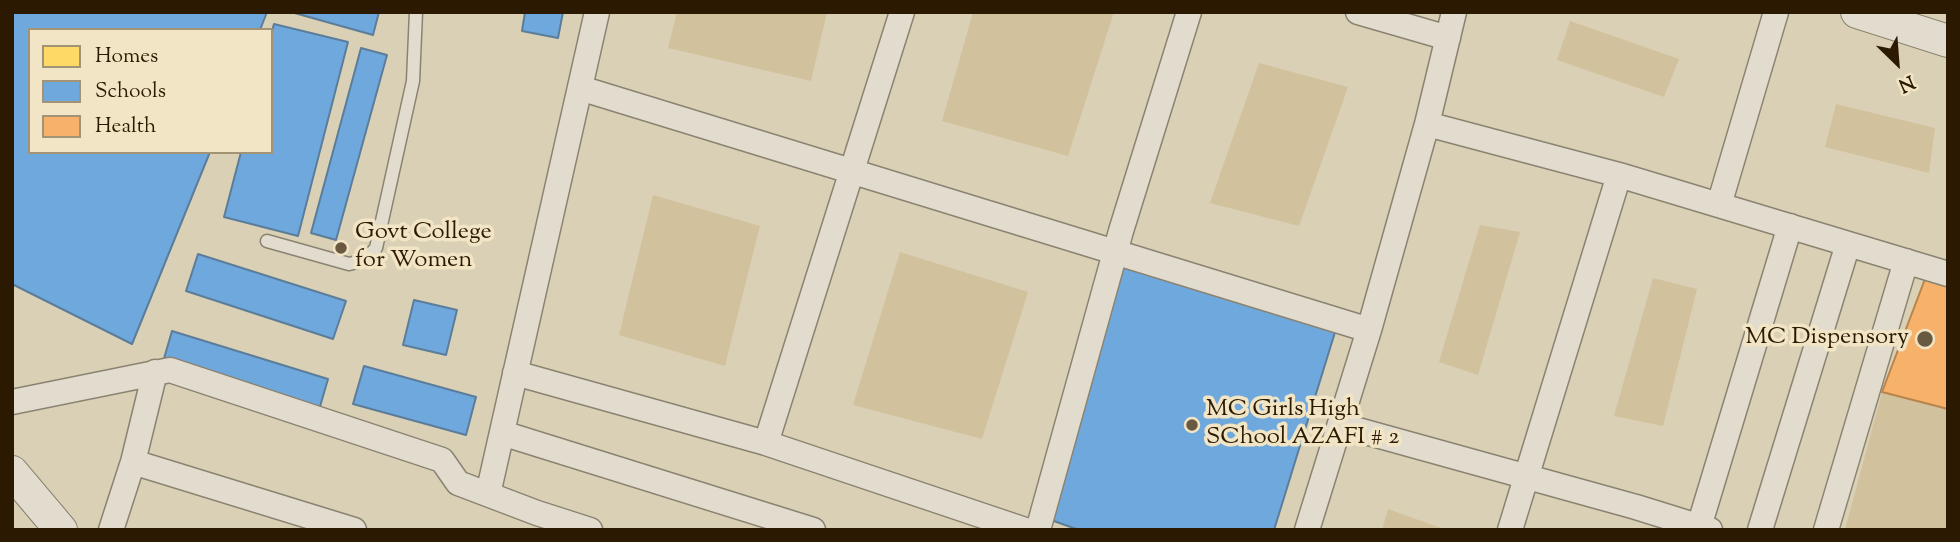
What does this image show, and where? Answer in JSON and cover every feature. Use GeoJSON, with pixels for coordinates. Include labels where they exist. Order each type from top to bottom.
{"type":"FeatureCollection","features":[{"type":"Feature","properties":{"kind":"street"},"geometry":{"type":"LineString","coordinates":[[488,495],[597,12]]}},
{"type":"Feature","properties":{"kind":"street"},"geometry":{"type":"LineString","coordinates":[[766,443],[902,12]]}},
{"type":"Feature","properties":{"kind":"street"},"geometry":{"type":"LineString","coordinates":[[1038,530],[1115,252],[1189,12]]}},
{"type":"Feature","properties":{"kind":"street"},"geometry":{"type":"LineString","coordinates":[[1358,12],[1448,38]]}},
{"type":"Feature","properties":{"kind":"street"},"geometry":{"type":"LineString","coordinates":[[1307,530],[1369,330],[1427,124],[1454,12]]}},
{"type":"Feature","properties":{"kind":"street"},"geometry":{"type":"LineString","coordinates":[[1719,205],[1776,12]]}},
{"type":"Feature","properties":{"kind":"street"},"geometry":{"type":"LineString","coordinates":[[1867,14],[1948,41]]}},
{"type":"Feature","properties":{"kind":"street"},"geometry":{"type":"LineString","coordinates":[[580,88],[1369,330]]}},
{"type":"Feature","properties":{"kind":"street"},"geometry":{"type":"LineString","coordinates":[[1427,124],[1619,175],[1948,274]]}},
{"type":"Feature","properties":{"kind":"street"},"geometry":{"type":"LineString","coordinates":[[1510,530],[1619,175]]}},
{"type":"Feature","properties":{"kind":"street"},"geometry":{"type":"LineString","coordinates":[[1340,425],[1703,529],[1790,226]]}},
{"type":"Feature","properties":{"kind":"street"},"geometry":{"type":"LineString","coordinates":[[1760,530],[1848,244]]}},
{"type":"Feature","properties":{"kind":"street"},"geometry":{"type":"LineString","coordinates":[[1826,530],[1906,261]]}},
{"type":"Feature","properties":{"kind":"street"},"geometry":{"type":"LineString","coordinates":[[12,402],[170,370],[442,460],[458,483],[590,530]]}},
{"type":"Feature","properties":{"kind":"street"},"geometry":{"type":"LineString","coordinates":[[111,530],[133,462],[155,372]]}},
{"type":"Feature","properties":{"kind":"street"},"geometry":{"type":"LineString","coordinates":[[515,373],[766,443],[1025,530]]}},
{"type":"Feature","properties":{"kind":"street"},"geometry":{"type":"LineString","coordinates":[[502,433],[813,530]]}},
{"type":"Feature","properties":{"kind":"street"},"geometry":{"type":"LineString","coordinates":[[133,462],[354,530]]}},
{"type":"Feature","properties":{"kind":"street"},"geometry":{"type":"LineString","coordinates":[[12,472],[61,530]]}},
{"type":"Feature","properties":{"kind":"lane"},"geometry":{"type":"LineString","coordinates":[[267,241],[349,264],[365,260],[376,248],[413,81],[416,12]]}},
{"type":"Feature","properties":{"kind":"shaded area"},"geometry":{"type":"Polygon","coordinates":[[[677,12],[827,12],[811,81],[668,48],[677,12]]]}},
{"type":"Feature","properties":{"kind":"shaded area"},"geometry":{"type":"Polygon","coordinates":[[[973,12],[1114,12],[1068,156],[942,121],[973,12]]]}},
{"type":"Feature","properties":{"kind":"shaded area"},"geometry":{"type":"Polygon","coordinates":[[[1570,21],[1679,59],[1664,97],[1557,60],[1570,21]]]}},
{"type":"Feature","properties":{"kind":"shaded area"},"geometry":{"type":"Polygon","coordinates":[[[1259,63],[1348,87],[1299,226],[1210,203],[1259,63]]]}},
{"type":"Feature","properties":{"kind":"shaded area"},"geometry":{"type":"Polygon","coordinates":[[[1836,104],[1935,128],[1929,173],[1825,147],[1836,104]]]}},
{"type":"Feature","properties":{"kind":"shaded area"},"geometry":{"type":"Polygon","coordinates":[[[653,195],[760,226],[725,366],[619,335],[653,195]]]}},
{"type":"Feature","properties":{"kind":"shaded area"},"geometry":{"type":"Polygon","coordinates":[[[1480,225],[1520,232],[1478,375],[1439,362],[1480,225]]]}},
{"type":"Feature","properties":{"kind":"shaded area"},"geometry":{"type":"Polygon","coordinates":[[[900,252],[1028,292],[982,439],[853,405],[900,252]]]}},
{"type":"Feature","properties":{"kind":"shaded area"},"geometry":{"type":"Polygon","coordinates":[[[1653,278],[1697,289],[1663,426],[1614,416],[1653,278]]]}},
{"type":"Feature","properties":{"kind":"shaded area"},"geometry":{"type":"Polygon","coordinates":[[[1882,392],[1948,409],[1948,530],[1845,530],[1882,392]]]}},
{"type":"Feature","properties":{"kind":"shaded area"},"geometry":{"type":"Polygon","coordinates":[[[1388,509],[1441,528],[1382,530],[1388,509]]]}},
{"type":"Feature","properties":{"kind":"building: Homes"},"geometry":{"type":"Polygon","coordinates":[[[221,12],[250,12],[245,28],[217,28],[221,12]]]}},
{"type":"Feature","properties":{"kind":"building: Homes"},"geometry":{"type":"Polygon","coordinates":[[[12,127],[28,131],[28,154],[118,154],[148,162],[139,197],[12,164],[12,127]]]}},
{"type":"Feature","properties":{"kind":"building: Schools"},"geometry":{"type":"Polygon","coordinates":[[[12,12],[267,12],[261,28],[28,28],[28,154],[209,154],[132,344],[12,284],[12,12]]]}},
{"type":"Feature","properties":{"kind":"building: Schools"},"geometry":{"type":"Polygon","coordinates":[[[291,12],[379,12],[373,35],[291,12]]]}},
{"type":"Feature","properties":{"kind":"building: Schools"},"geometry":{"type":"Polygon","coordinates":[[[525,12],[563,12],[558,38],[522,31],[525,12]]]}},
{"type":"Feature","properties":{"kind":"building: Schools"},"geometry":{"type":"Polygon","coordinates":[[[274,24],[348,42],[298,236],[224,217],[240,154],[273,154],[274,24]]]}},
{"type":"Feature","properties":{"kind":"building: Schools"},"geometry":{"type":"Polygon","coordinates":[[[361,48],[387,55],[336,240],[311,233],[361,48]]]}},
{"type":"Feature","properties":{"kind":"building: Schools"},"geometry":{"type":"Polygon","coordinates":[[[198,254],[346,301],[333,339],[186,291],[198,254]]]}},
{"type":"Feature","properties":{"kind":"building: Schools","name":"MC Girls High SChool AZAFI # 2"},"geometry":{"type":"Polygon","coordinates":[[[1122,262],[1336,329],[1274,530],[1079,530],[1051,520],[1122,262]]]}},
{"type":"Feature","properties":{"kind":"building: Schools"},"geometry":{"type":"Polygon","coordinates":[[[414,300],[457,310],[446,355],[403,345],[414,300]]]}},
{"type":"Feature","properties":{"kind":"building: Schools"},"geometry":{"type":"Polygon","coordinates":[[[172,331],[328,379],[319,410],[163,362],[172,331]]]}},
{"type":"Feature","properties":{"kind":"building: Schools"},"geometry":{"type":"Polygon","coordinates":[[[364,366],[476,397],[466,435],[353,404],[364,366]]]}},
{"type":"Feature","properties":{"kind":"building: Health","name":"MC Dispensory"},"geometry":{"type":"Polygon","coordinates":[[[1925,279],[1948,286],[1948,409],[1882,392],[1925,279]]]}},
{"type":"Feature","properties":{"kind":"place","name":"Govt College for Women"},"geometry":{"type":"Point","coordinates":[341,248]}},
{"type":"Feature","properties":{"kind":"place","name":"MC Dispensory"},"geometry":{"type":"Point","coordinates":[1925,339]}},
{"type":"Feature","properties":{"kind":"place","name":"MC Girls High SChool AZAFI # 2"},"geometry":{"type":"Point","coordinates":[1192,425]}}]}
